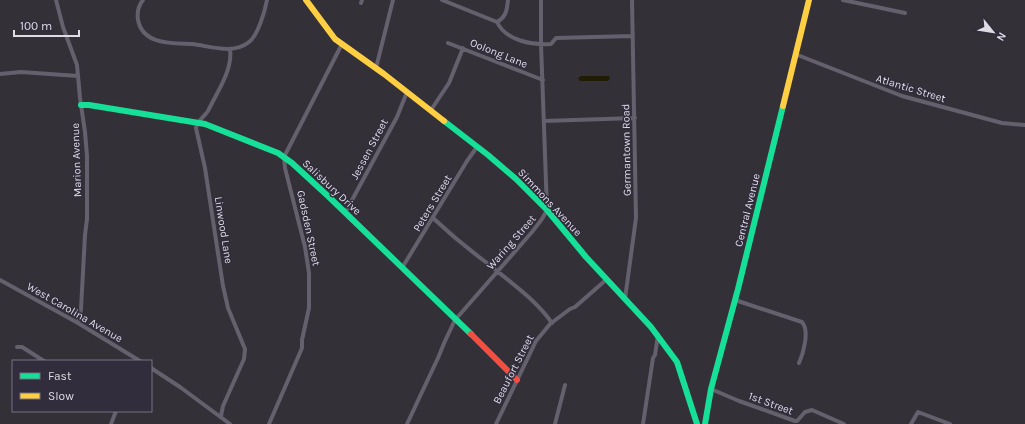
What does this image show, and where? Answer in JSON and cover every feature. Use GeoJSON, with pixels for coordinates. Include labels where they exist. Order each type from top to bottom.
{"type":"FeatureCollection","features":[{"type":"Feature","properties":{"kind":"street","name":"Marion Avenue"},"geometry":{"type":"LineString","coordinates":[[56,0],[78,76],[87,156],[87,218],[83,255],[81,309],[78,323]]}},
{"type":"Feature","properties":{"kind":"street"},"geometry":{"type":"LineString","coordinates":[[143,0],[138,10],[138,19],[142,30],[151,39],[174,44],[230,49],[247,44],[253,38],[262,18],[267,0]]}},
{"type":"Feature","properties":{"kind":"street","name":"Simmons Avenue"},"geometry":{"type":"LineString","coordinates":[[306,0],[333,36],[342,44],[376,68],[477,146],[516,178],[547,210],[568,237],[658,335],[677,362],[691,401],[697,424]]}},
{"type":"Feature","properties":{"kind":"street"},"geometry":{"type":"LineString","coordinates":[[376,68],[393,0]]}},
{"type":"Feature","properties":{"kind":"street"},"geometry":{"type":"LineString","coordinates":[[442,0],[497,22],[501,30],[508,36],[518,40],[541,44],[551,44],[556,38],[633,36]]}},
{"type":"Feature","properties":{"kind":"street"},"geometry":{"type":"LineString","coordinates":[[497,22],[503,19],[508,0]]}},
{"type":"Feature","properties":{"kind":"street","name":"Waring Street"},"geometry":{"type":"LineString","coordinates":[[408,424],[448,334],[456,320],[538,225],[547,210],[541,44],[541,0]]}},
{"type":"Feature","properties":{"kind":"street","name":"Germantown Road"},"geometry":{"type":"LineString","coordinates":[[625,299],[636,218],[632,0]]}},
{"type":"Feature","properties":{"kind":"street","name":"Central Avenue"},"geometry":{"type":"LineString","coordinates":[[705,424],[712,389],[809,0]]}},
{"type":"Feature","properties":{"kind":"street"},"geometry":{"type":"LineString","coordinates":[[843,0],[905,13]]}},
{"type":"Feature","properties":{"kind":"street","name":"Oolong Lane"},"geometry":{"type":"LineString","coordinates":[[448,43],[543,80]]}},
{"type":"Feature","properties":{"kind":"street"},"geometry":{"type":"LineString","coordinates":[[284,157],[342,44]]}},
{"type":"Feature","properties":{"kind":"street"},"geometry":{"type":"LineString","coordinates":[[430,110],[449,83],[462,48]]}},
{"type":"Feature","properties":{"kind":"street"},"geometry":{"type":"LineString","coordinates":[[198,122],[206,115],[228,71],[231,59],[230,49]]}},
{"type":"Feature","properties":{"kind":"street","name":"Atlantic Street"},"geometry":{"type":"LineString","coordinates":[[796,54],[902,96],[1002,123],[1025,125]]}},
{"type":"Feature","properties":{"kind":"street"},"geometry":{"type":"LineString","coordinates":[[0,74],[21,72],[78,76]]}},
{"type":"Feature","properties":{"kind":"street","name":"Jessen Street"},"geometry":{"type":"LineString","coordinates":[[346,213],[397,117],[407,92]]}},
{"type":"Feature","properties":{"kind":"street","name":"Salisbury Drive"},"geometry":{"type":"LineString","coordinates":[[81,105],[198,122],[229,132],[273,150],[284,157],[346,213],[517,380]]}},
{"type":"Feature","properties":{"kind":"street"},"geometry":{"type":"LineString","coordinates":[[544,121],[635,118]]}},
{"type":"Feature","properties":{"kind":"street","name":"Linwood Lane"},"geometry":{"type":"LineString","coordinates":[[198,122],[196,128],[205,168],[223,286],[228,308],[245,349],[244,358],[220,416]]}},
{"type":"Feature","properties":{"kind":"street","name":"Peters Street"},"geometry":{"type":"LineString","coordinates":[[402,268],[477,146]]}},
{"type":"Feature","properties":{"kind":"street","name":"Gadsden Street"},"geometry":{"type":"LineString","coordinates":[[269,424],[302,348],[309,301],[309,273],[305,247],[285,168],[284,157]]}},
{"type":"Feature","properties":{"kind":"street"},"geometry":{"type":"LineString","coordinates":[[433,218],[452,236],[531,300],[552,323]]}},
{"type":"Feature","properties":{"kind":"street","name":"Beaufort Street"},"geometry":{"type":"LineString","coordinates":[[496,424],[536,341],[552,323],[575,307],[607,279]]}},
{"type":"Feature","properties":{"kind":"street","name":"West Carolina Avenue"},"geometry":{"type":"LineString","coordinates":[[0,280],[78,323],[138,360]]}},
{"type":"Feature","properties":{"kind":"street"},"geometry":{"type":"LineString","coordinates":[[735,300],[802,322],[804,325],[806,341],[799,364]]}},
{"type":"Feature","properties":{"kind":"street"},"geometry":{"type":"LineString","coordinates":[[643,424],[658,335]]}},
{"type":"Feature","properties":{"kind":"street"},"geometry":{"type":"LineString","coordinates":[[17,348],[22,347],[42,360]]}},
{"type":"Feature","properties":{"kind":"street"},"geometry":{"type":"LineString","coordinates":[[152,369],[180,387],[230,424]]}},
{"type":"Feature","properties":{"kind":"street"},"geometry":{"type":"LineString","coordinates":[[555,424],[565,385]]}},
{"type":"Feature","properties":{"kind":"street","name":"1st Street"},"geometry":{"type":"LineString","coordinates":[[712,389],[739,401],[795,421],[797,421],[805,412],[812,410],[844,424]]}},
{"type":"Feature","properties":{"kind":"street"},"geometry":{"type":"LineString","coordinates":[[111,424],[116,412]]}},
{"type":"Feature","properties":{"kind":"street"},"geometry":{"type":"LineString","coordinates":[[911,424],[918,412],[950,424]]}},
{"type":"Feature","properties":{"kind":"shaded area"},"geometry":{"type":"Polygon","coordinates":[[[581,76],[609,76],[610,78],[608,81],[580,81],[578,78],[581,76]]]}},
{"type":"Feature","properties":{"kind":"traffic: fast"},"geometry":{"type":"LineString","coordinates":[[81,105],[89,105],[205,124],[278,153],[292,163],[329,197],[471,334]]}},
{"type":"Feature","properties":{"kind":"traffic: fast"},"geometry":{"type":"LineString","coordinates":[[705,424],[711,389],[738,289],[783,106]]}},
{"type":"Feature","properties":{"kind":"traffic: fast"},"geometry":{"type":"LineString","coordinates":[[444,121],[516,179],[547,210],[586,257],[651,327],[677,362],[697,424]]}},
{"type":"Feature","properties":{"kind":"traffic: slow"},"geometry":{"type":"LineString","coordinates":[[306,0],[335,39],[384,74],[444,121]]}},
{"type":"Feature","properties":{"kind":"traffic: slow"},"geometry":{"type":"LineString","coordinates":[[783,106],[809,0]]}},
{"type":"Feature","properties":{"kind":"traffic: jam"},"geometry":{"type":"LineString","coordinates":[[471,334],[517,380]]}}]}
